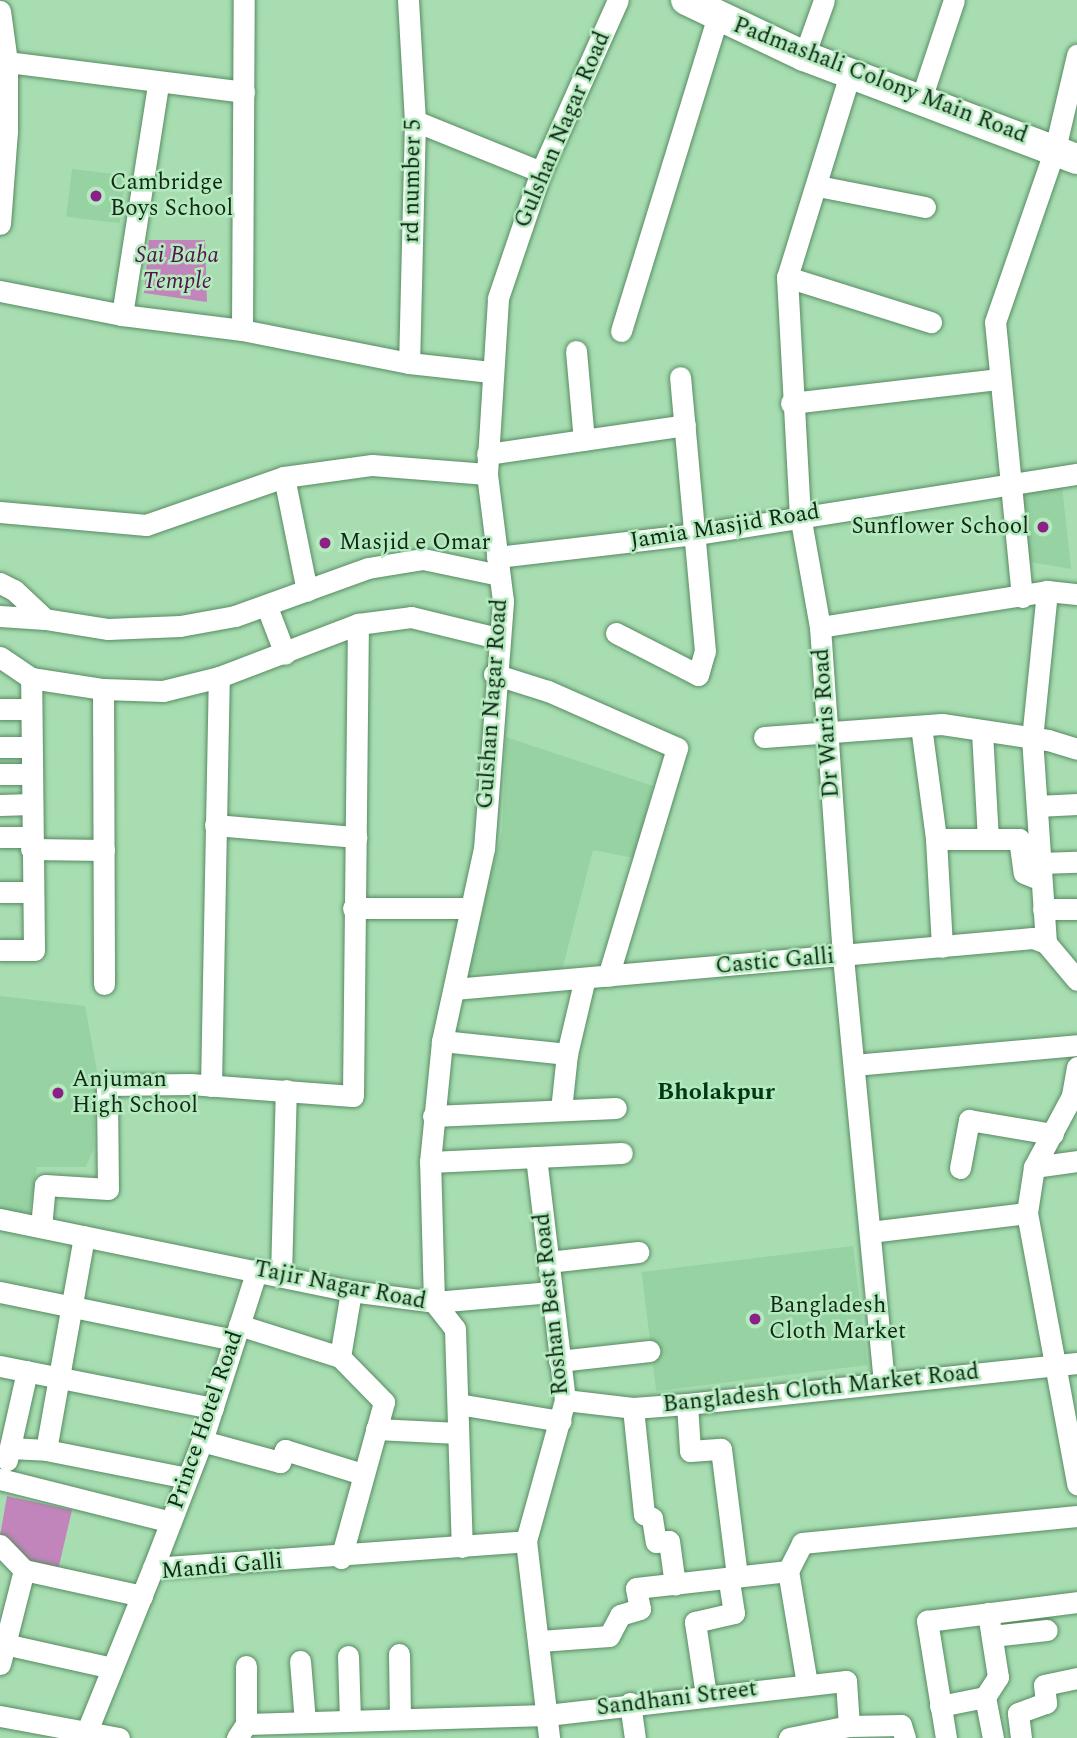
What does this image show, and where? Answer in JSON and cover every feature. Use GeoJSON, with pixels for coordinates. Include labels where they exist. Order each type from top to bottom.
{"type":"FeatureCollection","features":[{"type":"Feature","properties":{"kind":"street"},"geometry":{"type":"LineString","coordinates":[[242,330],[244,0]]}},
{"type":"Feature","properties":{"kind":"street","name":"rd number 5"},"geometry":{"type":"LineString","coordinates":[[408,0],[415,121],[409,363]]}},
{"type":"Feature","properties":{"kind":"street","name":"Gulshan Nagar Road"},"geometry":{"type":"LineString","coordinates":[[434,1302],[430,1162],[433,1116],[442,1041],[484,849],[494,674],[503,601],[487,464],[498,298],[541,172],[618,0]]}},
{"type":"Feature","properties":{"kind":"street","name":"Padmashali Colony Main Road"},"geometry":{"type":"LineString","coordinates":[[686,0],[718,18],[850,74],[1066,154]]}},
{"type":"Feature","properties":{"kind":"street"},"geometry":{"type":"LineString","coordinates":[[804,55],[824,0]]}},
{"type":"Feature","properties":{"kind":"street"},"geometry":{"type":"LineString","coordinates":[[920,99],[954,0]]}},
{"type":"Feature","properties":{"kind":"street"},"geometry":{"type":"LineString","coordinates":[[0,11],[7,62],[8,131],[0,224]]}},
{"type":"Feature","properties":{"kind":"street"},"geometry":{"type":"LineString","coordinates":[[621,331],[718,18]]}},
{"type":"Feature","properties":{"kind":"street"},"geometry":{"type":"LineString","coordinates":[[1021,597],[995,322],[1066,154],[1077,55]]}},
{"type":"Feature","properties":{"kind":"street"},"geometry":{"type":"LineString","coordinates":[[7,62],[158,85],[244,92]]}},
{"type":"Feature","properties":{"kind":"street","name":"Dr Waris Road"},"geometry":{"type":"LineString","coordinates":[[850,74],[818,186],[787,277],[791,403],[800,515],[820,627],[843,957],[884,1382]]}},
{"type":"Feature","properties":{"kind":"street"},"geometry":{"type":"LineString","coordinates":[[122,315],[158,85]]}},
{"type":"Feature","properties":{"kind":"street"},"geometry":{"type":"LineString","coordinates":[[415,121],[541,172]]}},
{"type":"Feature","properties":{"kind":"street"},"geometry":{"type":"LineString","coordinates":[[818,186],[925,207]]}},
{"type":"Feature","properties":{"kind":"street"},"geometry":{"type":"LineString","coordinates":[[787,277],[931,322]]}},
{"type":"Feature","properties":{"kind":"street"},"geometry":{"type":"LineString","coordinates":[[0,290],[122,315],[242,330],[409,363],[491,372]]}},
{"type":"Feature","properties":{"kind":"street"},"geometry":{"type":"LineString","coordinates":[[576,351],[584,440]]}},
{"type":"Feature","properties":{"kind":"street"},"geometry":{"type":"LineString","coordinates":[[616,633],[698,675],[705,651],[697,534],[680,376]]}},
{"type":"Feature","properties":{"kind":"street"},"geometry":{"type":"LineString","coordinates":[[791,403],[1000,379]]}},
{"type":"Feature","properties":{"kind":"street"},"geometry":{"type":"LineString","coordinates":[[0,512],[146,525],[284,477],[372,465],[487,464],[584,440],[685,425]]}},
{"type":"Feature","properties":{"kind":"street","name":"Jamia Masjid Road"},"geometry":{"type":"LineString","coordinates":[[0,616],[45,619],[108,629],[180,626],[267,607],[368,568],[423,559],[498,566],[800,515],[1012,486],[1077,474]]}},
{"type":"Feature","properties":{"kind":"street"},"geometry":{"type":"LineString","coordinates":[[284,477],[307,590]]}},
{"type":"Feature","properties":{"kind":"street"},"geometry":{"type":"LineString","coordinates":[[0,583],[14,590],[45,619]]}},
{"type":"Feature","properties":{"kind":"street"},"geometry":{"type":"LineString","coordinates":[[1047,591],[1032,739],[1043,909],[1046,943],[1077,980]]}},
{"type":"Feature","properties":{"kind":"street"},"geometry":{"type":"LineString","coordinates":[[820,627],[1047,591],[1077,594]]}},
{"type":"Feature","properties":{"kind":"street"},"geometry":{"type":"LineString","coordinates":[[267,607],[285,654]]}},
{"type":"Feature","properties":{"kind":"street"},"geometry":{"type":"LineString","coordinates":[[0,657],[31,678],[103,688],[163,691],[219,677],[358,624],[411,617],[498,638]]}},
{"type":"Feature","properties":{"kind":"street"},"geometry":{"type":"LineString","coordinates":[[41,1227],[45,1185],[108,1189],[107,1085],[211,1086],[353,1096],[358,624]]}},
{"type":"Feature","properties":{"kind":"street"},"geometry":{"type":"LineString","coordinates":[[494,674],[548,691],[677,748],[608,976]]}},
{"type":"Feature","properties":{"kind":"street"},"geometry":{"type":"LineString","coordinates":[[211,1086],[219,677]]}},
{"type":"Feature","properties":{"kind":"street"},"geometry":{"type":"LineString","coordinates":[[0,950],[34,950],[31,678]]}},
{"type":"Feature","properties":{"kind":"street"},"geometry":{"type":"LineString","coordinates":[[103,688],[104,984]]}},
{"type":"Feature","properties":{"kind":"street"},"geometry":{"type":"LineString","coordinates":[[0,709],[31,709]]}},
{"type":"Feature","properties":{"kind":"street"},"geometry":{"type":"LineString","coordinates":[[764,737],[828,736],[942,724],[982,732],[1076,743]]}},
{"type":"Feature","properties":{"kind":"street"},"geometry":{"type":"LineString","coordinates":[[921,726],[936,839],[942,947]]}},
{"type":"Feature","properties":{"kind":"street"},"geometry":{"type":"LineString","coordinates":[[982,732],[988,839]]}},
{"type":"Feature","properties":{"kind":"street"},"geometry":{"type":"LineString","coordinates":[[0,747],[31,747]]}},
{"type":"Feature","properties":{"kind":"street"},"geometry":{"type":"LineString","coordinates":[[0,774],[31,774]]}},
{"type":"Feature","properties":{"kind":"street"},"geometry":{"type":"LineString","coordinates":[[0,804],[31,804]]}},
{"type":"Feature","properties":{"kind":"street"},"geometry":{"type":"LineString","coordinates":[[1037,806],[1077,804]]}},
{"type":"Feature","properties":{"kind":"street"},"geometry":{"type":"LineString","coordinates":[[215,825],[356,836]]}},
{"type":"Feature","properties":{"kind":"street"},"geometry":{"type":"LineString","coordinates":[[0,837],[31,843],[104,850]]}},
{"type":"Feature","properties":{"kind":"street"},"geometry":{"type":"LineString","coordinates":[[936,839],[1019,839],[1024,873],[1077,862]]}},
{"type":"Feature","properties":{"kind":"street"},"geometry":{"type":"LineString","coordinates":[[0,892],[32,892]]}},
{"type":"Feature","properties":{"kind":"street"},"geometry":{"type":"LineString","coordinates":[[353,908],[469,908]]}},
{"type":"Feature","properties":{"kind":"street"},"geometry":{"type":"LineString","coordinates":[[1043,909],[1077,909]]}},
{"type":"Feature","properties":{"kind":"street","name":"Castic Galli"},"geometry":{"type":"LineString","coordinates":[[454,989],[1033,939],[1046,943]]}},
{"type":"Feature","properties":{"kind":"street"},"geometry":{"type":"LineString","coordinates":[[561,1110],[567,1054],[585,978]]}},
{"type":"Feature","properties":{"kind":"street"},"geometry":{"type":"LineString","coordinates":[[442,1041],[567,1054]]}},
{"type":"Feature","properties":{"kind":"street"},"geometry":{"type":"LineString","coordinates":[[854,1065],[1077,1045]]}},
{"type":"Feature","properties":{"kind":"street"},"geometry":{"type":"LineString","coordinates":[[1077,1067],[1072,1096],[1034,1167],[1027,1213],[1077,1484]]}},
{"type":"Feature","properties":{"kind":"street"},"geometry":{"type":"LineString","coordinates":[[281,1276],[286,1090]]}},
{"type":"Feature","properties":{"kind":"street"},"geometry":{"type":"LineString","coordinates":[[433,1116],[616,1108]]}},
{"type":"Feature","properties":{"kind":"street"},"geometry":{"type":"LineString","coordinates":[[961,1168],[968,1120],[1053,1134]]}},
{"type":"Feature","properties":{"kind":"street"},"geometry":{"type":"LineString","coordinates":[[430,1162],[622,1153]]}},
{"type":"Feature","properties":{"kind":"street","name":"Roshan Best Road"},"geometry":{"type":"LineString","coordinates":[[536,1157],[565,1400],[561,1421],[541,1476],[526,1541],[540,1641],[549,1738]]}},
{"type":"Feature","properties":{"kind":"street"},"geometry":{"type":"LineString","coordinates":[[1034,1167],[1077,1161]]}},
{"type":"Feature","properties":{"kind":"street"},"geometry":{"type":"LineString","coordinates":[[870,1233],[1027,1213]]}},
{"type":"Feature","properties":{"kind":"street","name":"Tajir Nagar Road"},"geometry":{"type":"LineString","coordinates":[[0,1219],[351,1291],[434,1302],[456,1329],[462,1548]]}},
{"type":"Feature","properties":{"kind":"street"},"geometry":{"type":"LineString","coordinates":[[46,1450],[84,1237]]}},
{"type":"Feature","properties":{"kind":"street"},"geometry":{"type":"LineString","coordinates":[[548,1262],[638,1252]]}},
{"type":"Feature","properties":{"kind":"street","name":"Prince Hotel Road"},"geometry":{"type":"LineString","coordinates":[[153,1569],[202,1441],[257,1270]]}},
{"type":"Feature","properties":{"kind":"street"},"geometry":{"type":"LineString","coordinates":[[340,1356],[351,1291]]}},
{"type":"Feature","properties":{"kind":"street"},"geometry":{"type":"LineString","coordinates":[[0,1292],[237,1333],[340,1356],[384,1402],[341,1558]]}},
{"type":"Feature","properties":{"kind":"street"},"geometry":{"type":"LineString","coordinates":[[434,1302],[551,1292]]}},
{"type":"Feature","properties":{"kind":"street"},"geometry":{"type":"LineString","coordinates":[[559,1361],[649,1352]]}},
{"type":"Feature","properties":{"kind":"street","name":"Bangladesh Cloth Market Road"},"geometry":{"type":"LineString","coordinates":[[565,1400],[633,1408],[1077,1363]]}},
{"type":"Feature","properties":{"kind":"street"},"geometry":{"type":"LineString","coordinates":[[0,1366],[213,1408]]}},
{"type":"Feature","properties":{"kind":"street"},"geometry":{"type":"LineString","coordinates":[[27,1371],[1,1484],[171,1522]]}},
{"type":"Feature","properties":{"kind":"street"},"geometry":{"type":"LineString","coordinates":[[458,1404],[561,1421]]}},
{"type":"Feature","properties":{"kind":"street"},"geometry":{"type":"LineString","coordinates":[[687,1404],[690,1451],[721,1449],[732,1576],[734,1613],[695,1622],[706,1695]]}},
{"type":"Feature","properties":{"kind":"street"},"geometry":{"type":"LineString","coordinates":[[633,1408],[643,1514],[652,1518],[656,1542],[669,1541],[675,1585]]}},
{"type":"Feature","properties":{"kind":"street"},"geometry":{"type":"LineString","coordinates":[[376,1429],[458,1433]]}},
{"type":"Feature","properties":{"kind":"street"},"geometry":{"type":"LineString","coordinates":[[202,1441],[280,1462],[285,1450],[362,1474]]}},
{"type":"Feature","properties":{"kind":"street"},"geometry":{"type":"LineString","coordinates":[[10,1448],[46,1450],[187,1478]]}},
{"type":"Feature","properties":{"kind":"street"},"geometry":{"type":"LineString","coordinates":[[807,1684],[788,1571],[802,1543],[1077,1516]]}},
{"type":"Feature","properties":{"kind":"street","name":"Mandi Galli"},"geometry":{"type":"LineString","coordinates":[[87,1731],[153,1569],[341,1558],[526,1541]]}},
{"type":"Feature","properties":{"kind":"street"},"geometry":{"type":"LineString","coordinates":[[0,1545],[24,1570],[142,1596]]}},
{"type":"Feature","properties":{"kind":"street"},"geometry":{"type":"LineString","coordinates":[[24,1570],[1,1650],[113,1668]]}},
{"type":"Feature","properties":{"kind":"street"},"geometry":{"type":"LineString","coordinates":[[540,1641],[609,1636],[620,1615],[640,1609],[636,1588],[788,1571]]}},
{"type":"Feature","properties":{"kind":"street"},"geometry":{"type":"LineString","coordinates":[[946,1738],[927,1621],[1077,1602]]}},
{"type":"Feature","properties":{"kind":"street"},"geometry":{"type":"LineString","coordinates":[[988,1613],[998,1677],[985,1697],[993,1738]]}},
{"type":"Feature","properties":{"kind":"street"},"geometry":{"type":"LineString","coordinates":[[992,1636],[1047,1630]]}},
{"type":"Feature","properties":{"kind":"street"},"geometry":{"type":"LineString","coordinates":[[399,1654],[400,1718]]}},
{"type":"Feature","properties":{"kind":"street"},"geometry":{"type":"LineString","coordinates":[[348,1656],[350,1720]]}},
{"type":"Feature","properties":{"kind":"street"},"geometry":{"type":"LineString","coordinates":[[300,1661],[305,1722]]}},
{"type":"Feature","properties":{"kind":"street"},"geometry":{"type":"LineString","coordinates":[[241,1731],[246,1666]]}},
{"type":"Feature","properties":{"kind":"street"},"geometry":{"type":"LineString","coordinates":[[1021,1738],[1018,1713],[1046,1703],[1044,1685],[1077,1678]]}},
{"type":"Feature","properties":{"kind":"street","name":"Sandhani Street"},"geometry":{"type":"LineString","coordinates":[[241,1731],[305,1722],[547,1715],[630,1703],[846,1681],[849,1726]]}},
{"type":"Feature","properties":{"kind":"street"},"geometry":{"type":"LineString","coordinates":[[940,1706],[985,1697]]}},
{"type":"Feature","properties":{"kind":"street"},"geometry":{"type":"LineString","coordinates":[[630,1703],[635,1738]]}},
{"type":"Feature","properties":{"kind":"street"},"geometry":{"type":"LineString","coordinates":[[0,1716],[119,1738]]}},
{"type":"Feature","properties":{"kind":"street"},"geometry":{"type":"LineString","coordinates":[[789,1738],[849,1726],[901,1725],[905,1738]]}},
{"type":"Feature","properties":{"kind":"shaded area","name":"Cambridge Boys School"},"geometry":{"type":"Polygon","coordinates":[[[72,169],[126,176],[120,223],[66,217],[72,169]]]}},
{"type":"Feature","properties":{"kind":"shaded area","name":"Sunflower School"},"geometry":{"type":"Polygon","coordinates":[[[1062,486],[1071,569],[1024,561],[1017,493],[1062,486]]]}},
{"type":"Feature","properties":{"kind":"shaded area"},"geometry":{"type":"Polygon","coordinates":[[[506,737],[653,786],[634,858],[593,850],[562,970],[466,973],[502,831],[506,737]]]}},
{"type":"Feature","properties":{"kind":"shaded area","name":"Anjuman High School"},"geometry":{"type":"Polygon","coordinates":[[[0,996],[85,1006],[97,1071],[93,1150],[86,1167],[37,1167],[28,1218],[0,1213],[0,996]]]}},
{"type":"Feature","properties":{"kind":"shaded area","name":"Bangladesh Cloth Market"},"geometry":{"type":"Polygon","coordinates":[[[853,1246],[868,1365],[656,1391],[642,1272],[853,1246]]]}},
{"type":"Feature","properties":{"kind":"green space","name":"Sai Baba Temple"},"geometry":{"type":"Polygon","coordinates":[[[149,240],[205,240],[207,302],[144,293],[149,240]]]}},
{"type":"Feature","properties":{"kind":"green space"},"geometry":{"type":"Polygon","coordinates":[[[7,1496],[72,1510],[58,1570],[23,1561],[0,1536],[7,1496]]]}},
{"type":"Feature","properties":{"kind":"place","name":"Cambridge Boys School"},"geometry":{"type":"Point","coordinates":[96,196]}},
{"type":"Feature","properties":{"kind":"place","name":"Sunflower School"},"geometry":{"type":"Point","coordinates":[1043,527]}},
{"type":"Feature","properties":{"kind":"place","name":"Masjid e Omar"},"geometry":{"type":"Point","coordinates":[325,543]}},
{"type":"Feature","properties":{"kind":"place","name":"Anjuman High School"},"geometry":{"type":"Point","coordinates":[58,1093]}},
{"type":"Feature","properties":{"kind":"place","name":"Bangladesh Cloth Market"},"geometry":{"type":"Point","coordinates":[755,1319]}},
{"type":"Feature","properties":{"kind":"district","name":"Bholakpur"},"geometry":{"type":"Point","coordinates":[716,1093]}}]}
